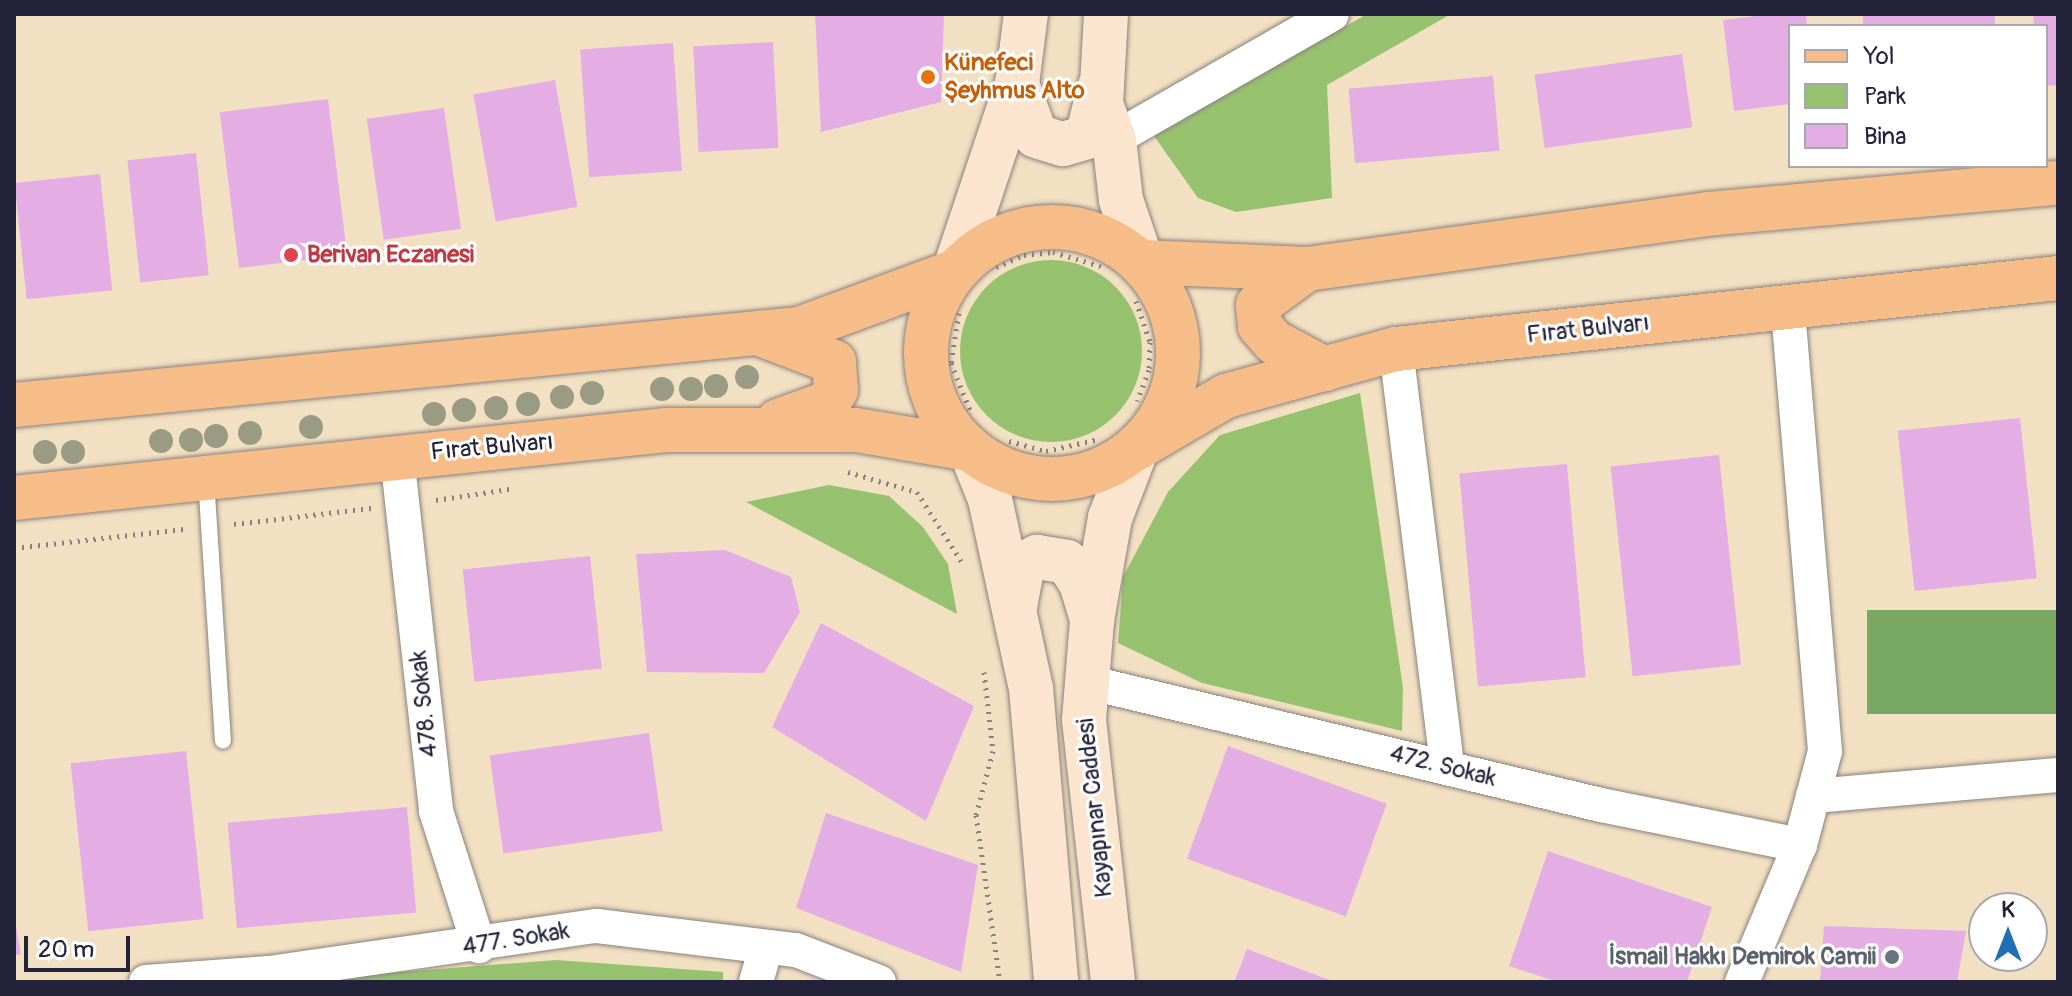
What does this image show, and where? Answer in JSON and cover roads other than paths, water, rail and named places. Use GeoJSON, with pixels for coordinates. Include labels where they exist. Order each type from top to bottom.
{"type":"FeatureCollection","features":[{"type":"Feature","properties":{"kind":"main road"},"geometry":{"type":"LineString","coordinates":[[967,286],[1017,84],[1026,14]]}},
{"type":"Feature","properties":{"kind":"main road"},"geometry":{"type":"LineString","coordinates":[[1106,14],[1101,104],[1114,139],[1126,273]]}},
{"type":"Feature","properties":{"kind":"main road"},"geometry":{"type":"LineString","coordinates":[[1017,84],[1036,136],[1063,144],[1087,137],[1103,73]]}},
{"type":"Feature","properties":{"kind":"main road"},"geometry":{"type":"LineString","coordinates":[[1126,273],[1307,269],[1708,214],[2058,183]]}},
{"type":"Feature","properties":{"kind":"main road"},"geometry":{"type":"LineString","coordinates":[[1056,982],[1031,688],[1013,616],[983,434],[944,420],[928,371],[926,345],[934,306],[967,286],[986,245],[1025,229],[1080,231],[1107,238],[1126,273],[1166,296],[1179,335],[1178,363],[1163,416],[1126,429]]}},
{"type":"Feature","properties":{"kind":"main road"},"geometry":{"type":"LineString","coordinates":[[1307,269],[1258,305],[1260,326],[1274,342],[1325,369]]}},
{"type":"Feature","properties":{"kind":"main road","name":"Fırat Bulvarı"},"geometry":{"type":"LineString","coordinates":[[14,498],[666,430],[983,434],[1000,469],[1035,479],[1072,478],[1106,468],[1126,429],[1226,396],[1396,349],[2058,278]]}},
{"type":"Feature","properties":{"kind":"main road"},"geometry":{"type":"LineString","coordinates":[[14,405],[799,329],[967,286]]}},
{"type":"Feature","properties":{"kind":"main road"},"geometry":{"type":"LineString","coordinates":[[745,430],[810,412],[828,403],[836,390],[834,362],[755,333]]}},
{"type":"Feature","properties":{"kind":"main road","name":"Kayapınar Caddesi"},"geometry":{"type":"LineString","coordinates":[[1113,982],[1084,720],[1092,620],[1126,429]]}},
{"type":"Feature","properties":{"kind":"main road"},"geometry":{"type":"LineString","coordinates":[[1013,616],[1023,564],[1037,557],[1067,562],[1081,583],[1092,620]]}},
{"type":"Feature","properties":{"kind":"street"},"geometry":{"type":"LineString","coordinates":[[1114,139],[1332,14]]}},
{"type":"Feature","properties":{"kind":"street"},"geometry":{"type":"LineString","coordinates":[[1742,982],[1800,845],[1825,751],[1788,308]]}},
{"type":"Feature","properties":{"kind":"street"},"geometry":{"type":"LineString","coordinates":[[1396,349],[1447,767]]}},
{"type":"Feature","properties":{"kind":"street","name":"478. Sokak"},"geometry":{"type":"LineString","coordinates":[[397,456],[436,811],[479,946]]}},
{"type":"Feature","properties":{"kind":"street","name":"472. Sokak"},"geometry":{"type":"LineString","coordinates":[[1087,682],[1447,767],[1800,845]]}},
{"type":"Feature","properties":{"kind":"street"},"geometry":{"type":"LineString","coordinates":[[1813,796],[2058,775]]}},
{"type":"Feature","properties":{"kind":"street","name":"477. Sokak"},"geometry":{"type":"LineString","coordinates":[[146,982],[270,978],[597,926],[796,950],[879,982]]}},
{"type":"Feature","properties":{"kind":"street"},"geometry":{"type":"LineString","coordinates":[[756,982],[766,947]]}},
{"type":"Feature","properties":{"kind":"lane"},"geometry":{"type":"LineString","coordinates":[[206,478],[223,740]]}},
{"type":"Feature","properties":{"kind":"place","name":"Künefeci Şeyhmus Alto"},"geometry":{"type":"Point","coordinates":[928,77]}},
{"type":"Feature","properties":{"kind":"place","name":"Berivan Eczanesi"},"geometry":{"type":"Point","coordinates":[291,255]}},
{"type":"Feature","properties":{"kind":"place","name":"İsmail Hakkı Demirok Camii"},"geometry":{"type":"Point","coordinates":[1892,957]}}]}
